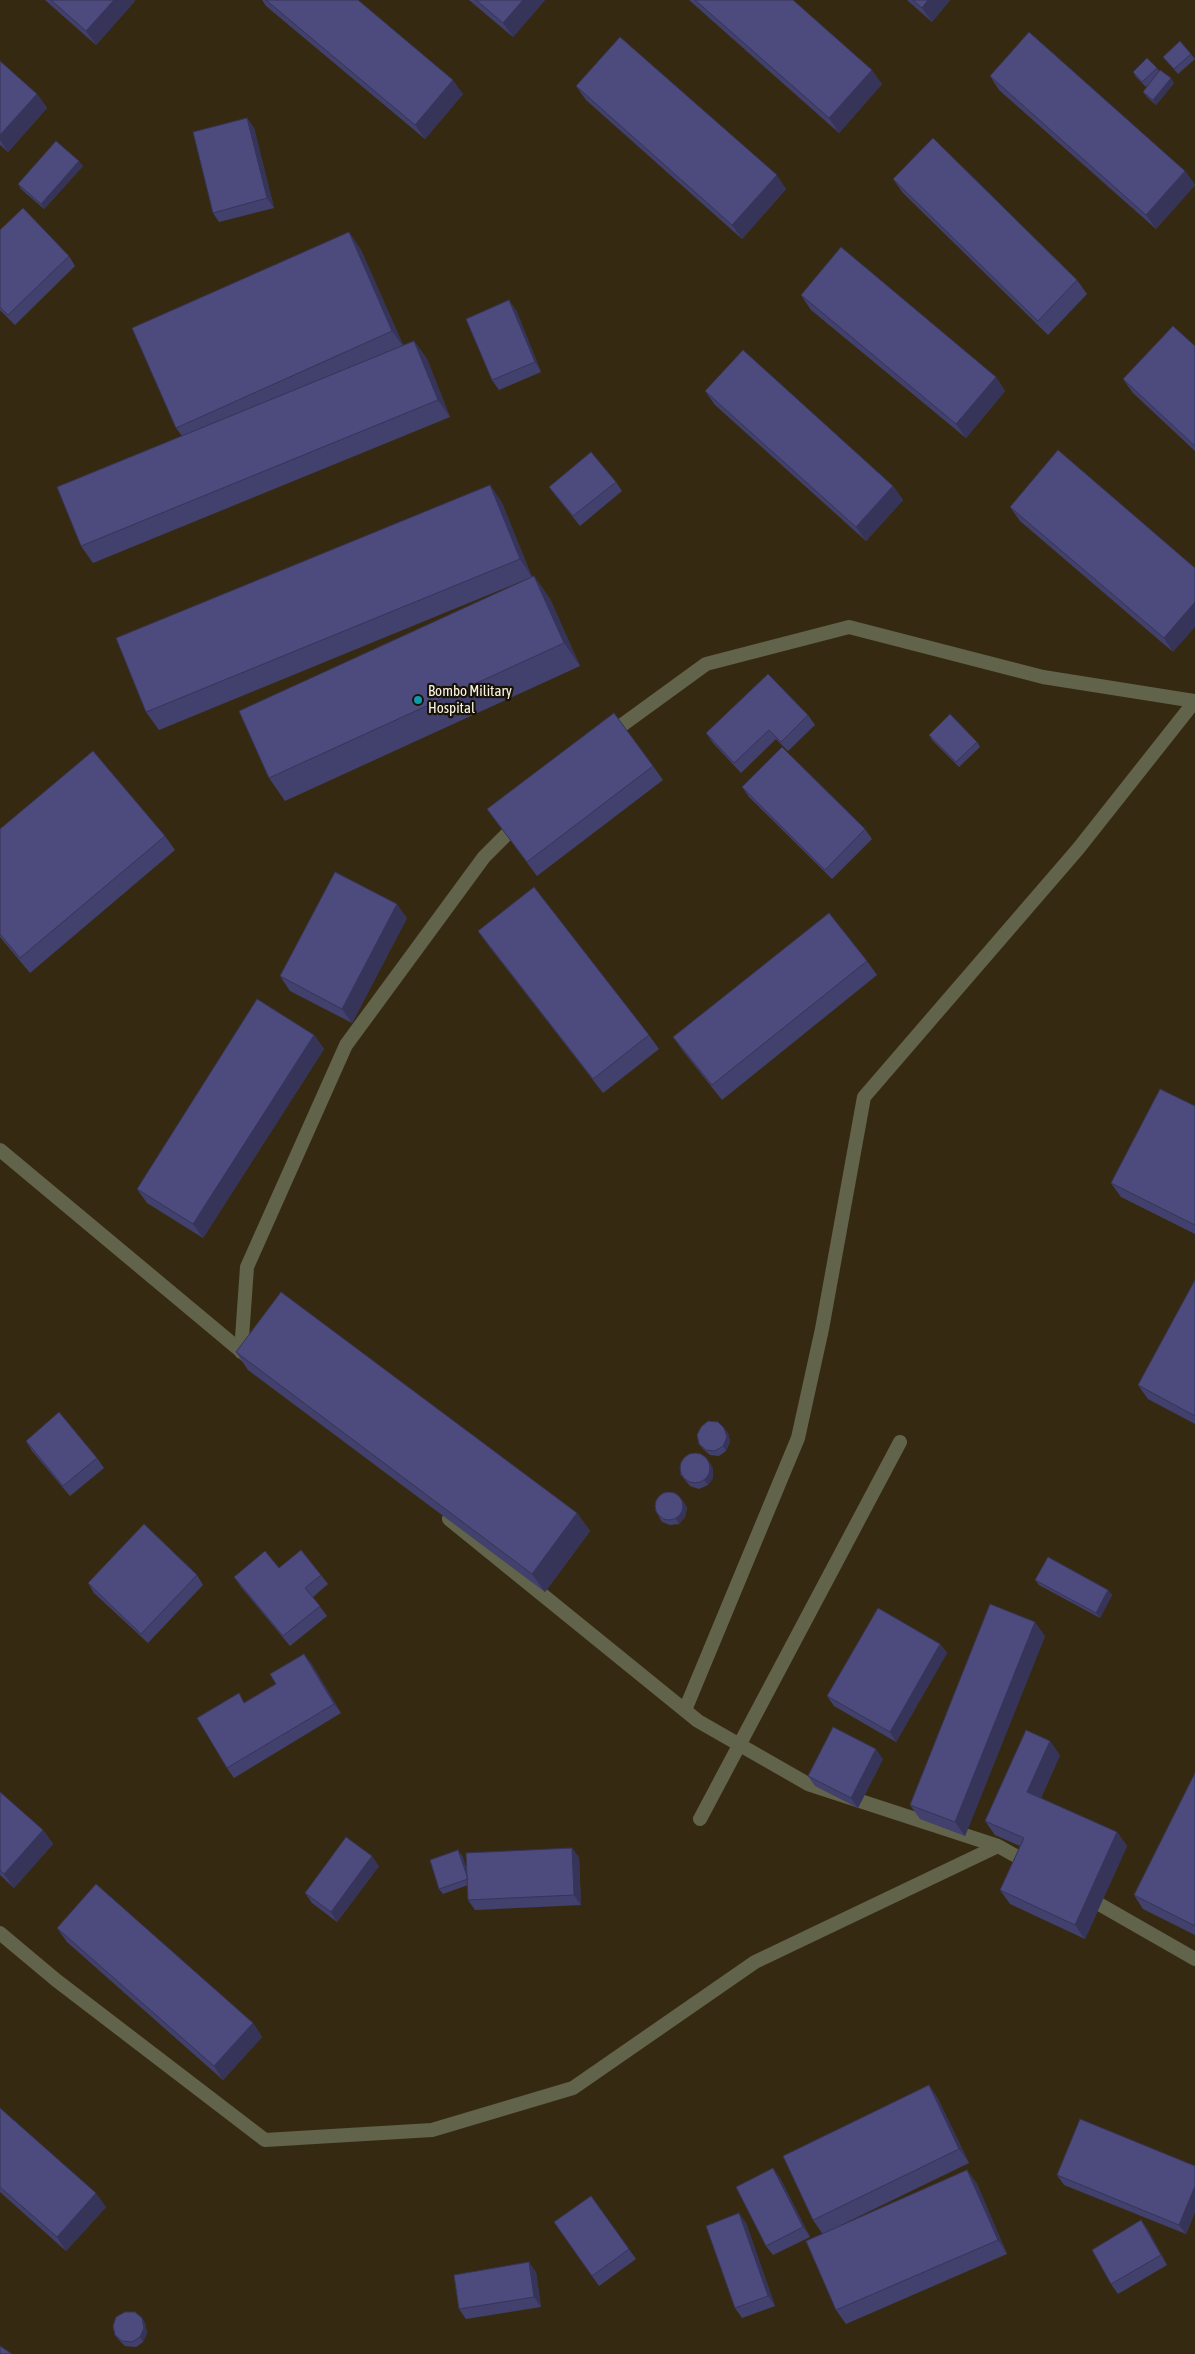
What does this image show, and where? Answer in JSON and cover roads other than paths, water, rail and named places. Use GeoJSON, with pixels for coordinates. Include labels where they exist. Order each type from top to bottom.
{"type":"FeatureCollection","features":[{"type":"Feature","properties":{"kind":"street"},"geometry":{"type":"LineString","coordinates":[[593,748],[706,664],[849,627],[1043,677],[1195,701],[1078,849],[864,1096],[822,1329],[798,1438],[685,1710]]}},
{"type":"Feature","properties":{"kind":"street"},"geometry":{"type":"LineString","coordinates":[[241,1352],[247,1266],[346,1045],[484,857],[532,809]]}},
{"type":"Feature","properties":{"kind":"street"},"geometry":{"type":"LineString","coordinates":[[0,1150],[264,1370]]}},
{"type":"Feature","properties":{"kind":"street"},"geometry":{"type":"LineString","coordinates":[[700,1819],[900,1442],[737,1744]]}},
{"type":"Feature","properties":{"kind":"street"},"geometry":{"type":"LineString","coordinates":[[440,1512],[698,1721],[808,1784],[998,1846],[1041,1870]]}},
{"type":"Feature","properties":{"kind":"street"},"geometry":{"type":"LineString","coordinates":[[0,1933],[56,1980],[265,2140],[432,2130],[573,2088],[755,1962],[998,1846]]}},
{"type":"Feature","properties":{"kind":"street"},"geometry":{"type":"LineString","coordinates":[[1075,1890],[1195,1959]]}},
{"type":"Feature","properties":{"kind":"place","name":"Bombo Military Hospital"},"geometry":{"type":"Point","coordinates":[418,700]}}]}
